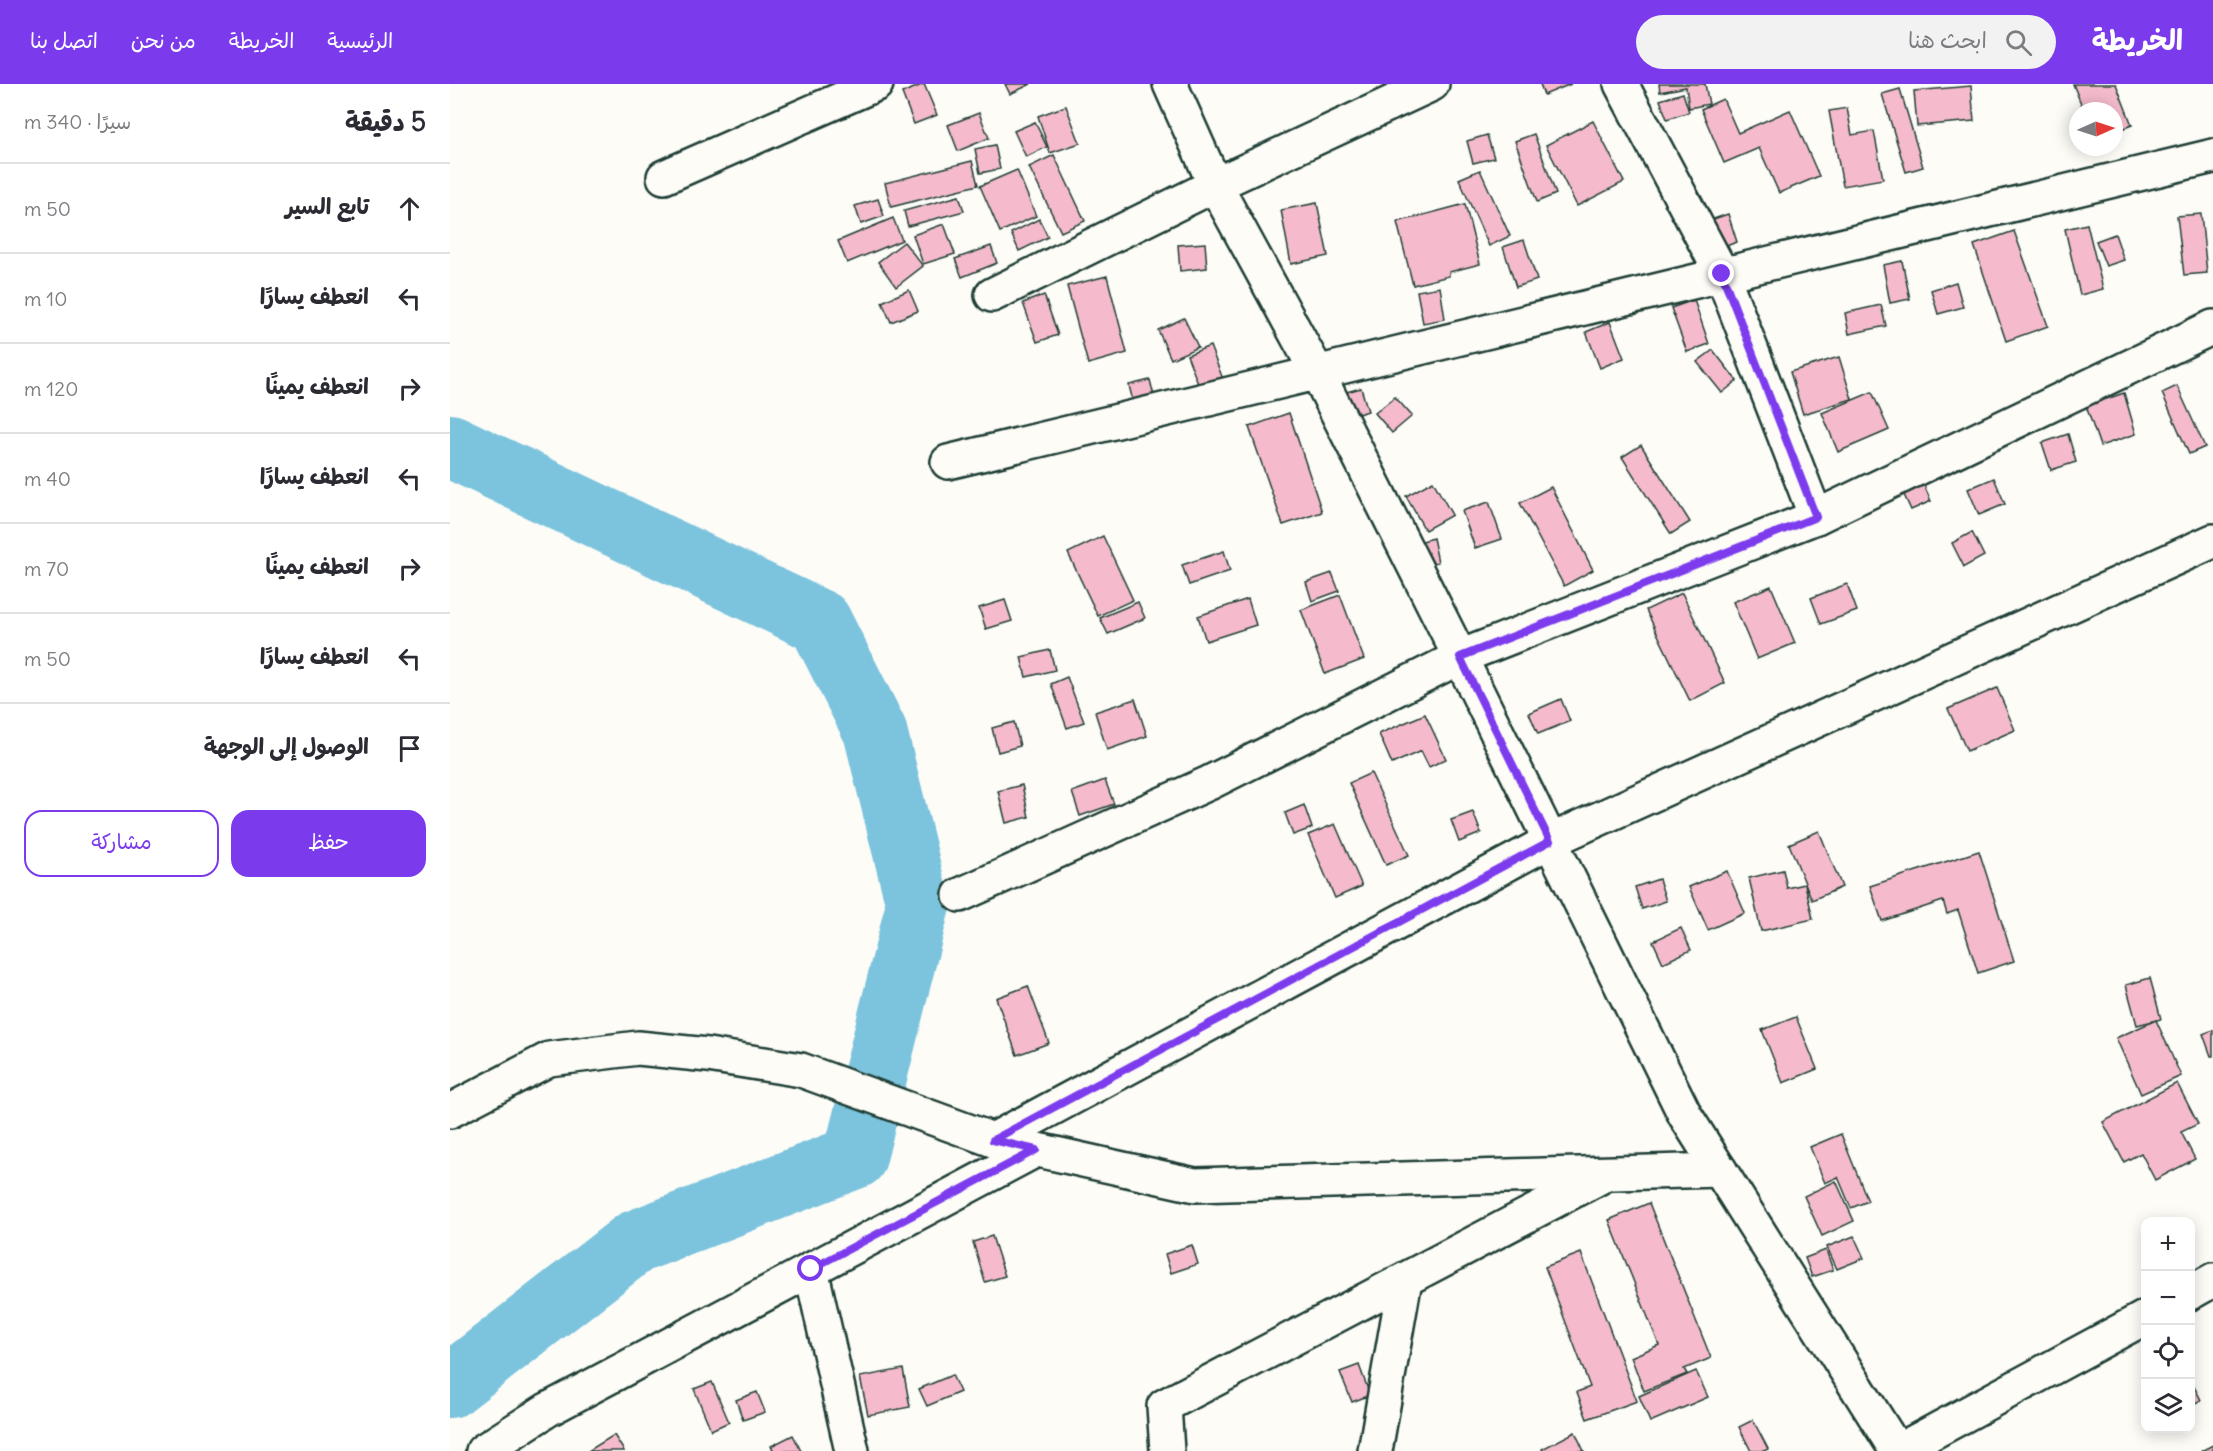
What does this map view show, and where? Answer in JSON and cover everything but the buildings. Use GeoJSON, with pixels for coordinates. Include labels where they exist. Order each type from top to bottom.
{"type":"FeatureCollection","features":[{"type":"Feature","properties":{"kind":"street"},"geometry":{"type":"LineString","coordinates":[[664,177],[876,84]]}},
{"type":"Feature","properties":{"kind":"street"},"geometry":{"type":"LineString","coordinates":[[1170,84],[1215,184],[1317,372],[1685,1115],[1897,1451],[2141,1319]]}},
{"type":"Feature","properties":{"kind":"street"},"geometry":{"type":"LineString","coordinates":[[992,295],[1215,184],[1432,84]]}},
{"type":"Feature","properties":{"kind":"street"},"geometry":{"type":"LineString","coordinates":[[1621,84],[1722,274],[1816,517]]}},
{"type":"Feature","properties":{"kind":"street"},"geometry":{"type":"LineString","coordinates":[[948,462],[2213,156]]}},
{"type":"Feature","properties":{"kind":"street"},"geometry":{"type":"LineString","coordinates":[[960,895],[1209,783],[1460,657],[1816,517],[2213,327]]}},
{"type":"Feature","properties":{"kind":"street"},"geometry":{"type":"LineString","coordinates":[[993,1140],[1550,841],[2213,541]]}},
{"type":"Feature","properties":{"kind":"street"},"geometry":{"type":"LineString","coordinates":[[450,1111],[549,1059],[638,1048],[708,1054],[801,1070],[993,1140],[1195,1185],[1720,1170]]}},
{"type":"Feature","properties":{"kind":"street"},"geometry":{"type":"LineString","coordinates":[[483,1451],[547,1410],[1036,1150]]}},
{"type":"Feature","properties":{"kind":"street"},"geometry":{"type":"LineString","coordinates":[[1167,1451],[1164,1407],[1607,1173]]}},
{"type":"Feature","properties":{"kind":"street"},"geometry":{"type":"LineString","coordinates":[[811,1269],[852,1451]]}},
{"type":"Feature","properties":{"kind":"street"},"geometry":{"type":"LineString","coordinates":[[1375,1451],[1405,1280]]}},
{"type":"Feature","properties":{"kind":"street"},"geometry":{"type":"LineString","coordinates":[[2195,1290],[2213,1280]]}},
{"type":"Feature","properties":{"kind":"waterway"},"geometry":{"type":"LineString","coordinates":[[450,446],[820,622],[875,731],[918,905],[855,1157],[635,1242],[450,1386]]}},
{"type":"Feature","properties":{"kind":"route"},"geometry":{"type":"LineString","coordinates":[[811,1269],[1036,1150],[993,1140],[1550,841],[1460,657],[1816,517],[1722,274]]}}]}
